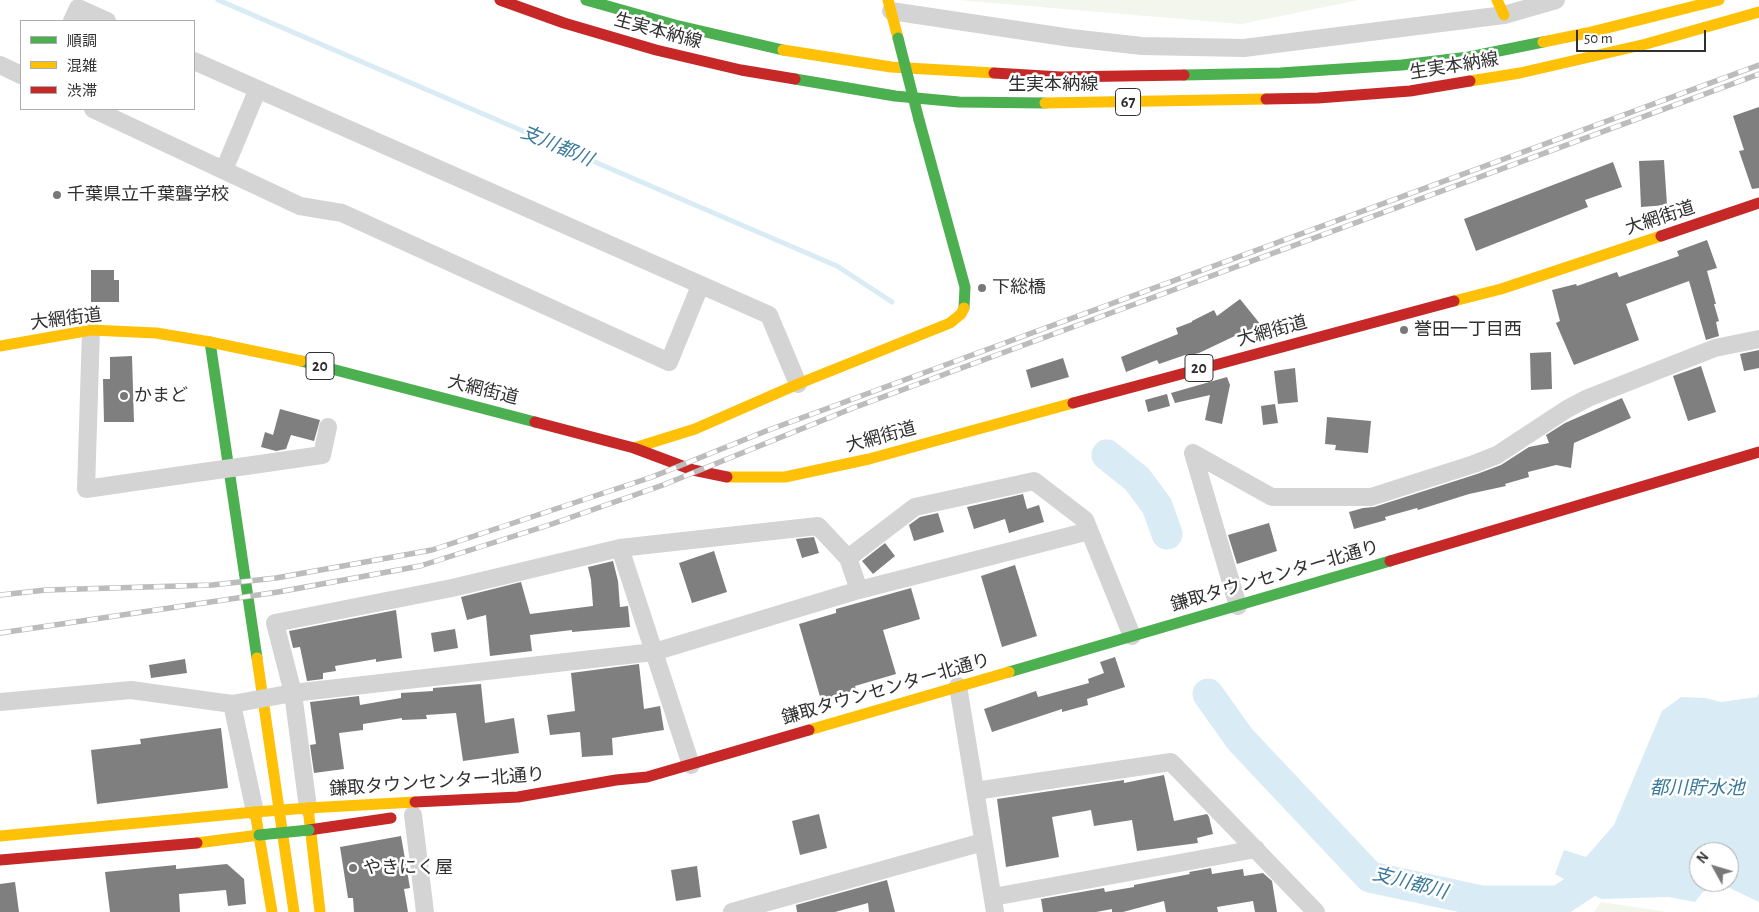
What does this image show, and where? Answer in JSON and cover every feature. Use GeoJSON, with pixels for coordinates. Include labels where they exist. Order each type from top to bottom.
{"type":"FeatureCollection","features":[{"type":"Feature","properties":{"kind":"main road","name":"生実本納線"},"geometry":{"type":"LineString","coordinates":[[500,0],[564,23],[647,48],[741,70],[895,96],[959,102],[1020,104],[1318,98],[1410,91],[1520,73],[1646,44],[1759,12]]}},
{"type":"Feature","properties":{"kind":"main road","name":"生実本納線"},"geometry":{"type":"LineString","coordinates":[[586,0],[675,25],[796,53],[891,67],[1122,78],[1280,73],[1402,65],[1470,57],[1596,31],[1719,0]]}},
{"type":"Feature","properties":{"kind":"main road"},"geometry":{"type":"LineString","coordinates":[[634,448],[695,429],[798,384],[950,323],[961,314],[965,305],[965,287],[889,6]]}},
{"type":"Feature","properties":{"kind":"main road","name":"大網街道"},"geometry":{"type":"LineString","coordinates":[[0,346],[90,330],[156,333],[210,342],[281,356],[634,448],[693,470],[727,477],[785,477],[822,470],[1501,289],[1759,203]]}},
{"type":"Feature","properties":{"kind":"main road"},"geometry":{"type":"LineString","coordinates":[[210,342],[294,912]]}},
{"type":"Feature","properties":{"kind":"main road","name":"鎌取タウンセンター北通り"},"geometry":{"type":"LineString","coordinates":[[0,836],[308,808],[518,797],[616,780],[647,778],[1759,452]]}},
{"type":"Feature","properties":{"kind":"main road"},"geometry":{"type":"LineString","coordinates":[[584,797],[617,790],[647,778]]}},
{"type":"Feature","properties":{"kind":"main road"},"geometry":{"type":"LineString","coordinates":[[512,809],[528,807]]}},
{"type":"Feature","properties":{"kind":"main road"},"geometry":{"type":"LineString","coordinates":[[308,808],[309,830],[320,912]]}},
{"type":"Feature","properties":{"kind":"main road"},"geometry":{"type":"LineString","coordinates":[[255,812],[272,912]]}},
{"type":"Feature","properties":{"kind":"main road"},"geometry":{"type":"LineString","coordinates":[[0,860],[222,841],[417,814]]}},
{"type":"Feature","properties":{"kind":"street"},"geometry":{"type":"LineString","coordinates":[[889,6],[1071,38],[1142,46],[1244,48],[1556,0]]}},
{"type":"Feature","properties":{"kind":"street"},"geometry":{"type":"LineString","coordinates":[[72,20],[78,8],[104,20]]}},
{"type":"Feature","properties":{"kind":"street"},"geometry":{"type":"LineString","coordinates":[[195,61],[257,91],[769,316],[798,384]]}},
{"type":"Feature","properties":{"kind":"street"},"geometry":{"type":"LineString","coordinates":[[0,65],[20,75]]}},
{"type":"Feature","properties":{"kind":"street"},"geometry":{"type":"LineString","coordinates":[[224,170],[257,91]]}},
{"type":"Feature","properties":{"kind":"street"},"geometry":{"type":"LineString","coordinates":[[96,110],[300,206],[342,213],[669,362],[700,286]]}},
{"type":"Feature","properties":{"kind":"street"},"geometry":{"type":"LineString","coordinates":[[90,330],[86,489],[322,455],[328,427]]}},
{"type":"Feature","properties":{"kind":"street"},"geometry":{"type":"LineString","coordinates":[[1238,606],[1193,453],[1272,497],[1371,497],[1497,455],[1567,409],[1588,398],[1715,348],[1759,339]]}},
{"type":"Feature","properties":{"kind":"street"},"geometry":{"type":"LineString","coordinates":[[848,558],[915,506],[1034,481],[1085,520],[1132,636]]}},
{"type":"Feature","properties":{"kind":"street"},"geometry":{"type":"LineString","coordinates":[[308,808],[293,693],[275,623],[452,588],[620,548],[818,526],[848,558],[859,590]]}},
{"type":"Feature","properties":{"kind":"street"},"geometry":{"type":"LineString","coordinates":[[0,702],[131,690],[232,704],[293,693],[654,652],[859,590],[1089,531]]}},
{"type":"Feature","properties":{"kind":"street"},"geometry":{"type":"LineString","coordinates":[[620,548],[691,764]]}},
{"type":"Feature","properties":{"kind":"street"},"geometry":{"type":"LineString","coordinates":[[958,686],[994,905],[1256,849]]}},
{"type":"Feature","properties":{"kind":"street"},"geometry":{"type":"LineString","coordinates":[[232,704],[255,812]]}},
{"type":"Feature","properties":{"kind":"street"},"geometry":{"type":"LineString","coordinates":[[975,791],[1172,762],[1316,912]]}},
{"type":"Feature","properties":{"kind":"street"},"geometry":{"type":"LineString","coordinates":[[417,814],[425,912]]}},
{"type":"Feature","properties":{"kind":"street"},"geometry":{"type":"LineString","coordinates":[[732,912],[983,842]]}},
{"type":"Feature","properties":{"kind":"shaded area"},"geometry":{"type":"Polygon","coordinates":[[[958,0],[1359,0],[1241,24],[958,0]]]}},
{"type":"Feature","properties":{"kind":"shaded area"},"geometry":{"type":"Polygon","coordinates":[[[1601,902],[1661,911],[1664,912],[1594,912],[1601,902]]]}},
{"type":"Feature","properties":{"kind":"water","name":"都川貯水池"},"geometry":{"type":"Polygon","coordinates":[[[1759,693],[1759,902],[1738,892],[1739,842],[1689,842],[1689,892],[1703,892],[1695,902],[1669,897],[1601,899],[1555,874],[1564,850],[1586,857],[1614,825],[1662,711],[1681,697],[1705,698],[1721,702],[1757,697],[1759,693]]]}},
{"type":"Feature","properties":{"kind":"building"},"geometry":{"type":"Polygon","coordinates":[[[1759,107],[1759,188],[1752,189],[1739,151],[1744,150],[1733,116],[1759,107]]]}},
{"type":"Feature","properties":{"kind":"building"},"geometry":{"type":"Polygon","coordinates":[[[1664,160],[1667,205],[1641,207],[1639,161],[1664,160]]]}},
{"type":"Feature","properties":{"kind":"building"},"geometry":{"type":"Polygon","coordinates":[[[1613,162],[1622,187],[1585,200],[1588,207],[1476,251],[1464,219],[1613,162]]]}},
{"type":"Feature","properties":{"kind":"building"},"geometry":{"type":"Polygon","coordinates":[[[1707,240],[1717,268],[1707,271],[1716,304],[1714,304],[1719,321],[1716,322],[1719,336],[1706,340],[1689,281],[1626,304],[1639,340],[1574,365],[1556,323],[1560,321],[1552,290],[1576,284],[1577,286],[1617,272],[1619,277],[1679,256],[1677,251],[1707,240]]]}},
{"type":"Feature","properties":{"kind":"building"},"geometry":{"type":"Polygon","coordinates":[[[91,270],[114,270],[114,280],[119,280],[119,302],[91,302],[91,270]]]}},
{"type":"Feature","properties":{"kind":"building"},"geometry":{"type":"Polygon","coordinates":[[[1240,299],[1261,325],[1243,339],[1239,334],[1199,353],[1185,355],[1159,364],[1157,360],[1126,372],[1121,357],[1178,334],[1176,328],[1214,310],[1217,316],[1240,299]]]}},
{"type":"Feature","properties":{"kind":"building"},"geometry":{"type":"Polygon","coordinates":[[[1759,350],[1759,368],[1744,371],[1740,354],[1759,350]]]}},
{"type":"Feature","properties":{"kind":"building"},"geometry":{"type":"Polygon","coordinates":[[[1551,352],[1552,389],[1531,390],[1530,353],[1551,352]]]}},
{"type":"Feature","properties":{"kind":"building"},"geometry":{"type":"Polygon","coordinates":[[[132,356],[134,422],[104,422],[103,379],[110,379],[110,357],[132,356]]]}},
{"type":"Feature","properties":{"kind":"building"},"geometry":{"type":"Polygon","coordinates":[[[1063,358],[1069,377],[1031,388],[1026,370],[1063,358]]]}},
{"type":"Feature","properties":{"kind":"building"},"geometry":{"type":"Polygon","coordinates":[[[1701,366],[1716,412],[1688,421],[1673,376],[1701,366]]]}},
{"type":"Feature","properties":{"kind":"building"},"geometry":{"type":"Polygon","coordinates":[[[1295,368],[1298,402],[1278,404],[1274,371],[1295,368]]]}},
{"type":"Feature","properties":{"kind":"building"},"geometry":{"type":"Polygon","coordinates":[[[1227,377],[1230,385],[1222,424],[1205,420],[1210,395],[1175,403],[1171,393],[1227,377]]]}},
{"type":"Feature","properties":{"kind":"building"},"geometry":{"type":"Polygon","coordinates":[[[1167,394],[1170,406],[1148,412],[1145,400],[1167,394]]]}},
{"type":"Feature","properties":{"kind":"building"},"geometry":{"type":"Polygon","coordinates":[[[1622,398],[1631,418],[1574,443],[1571,468],[1556,465],[1528,472],[1529,477],[1505,484],[1506,486],[1385,517],[1386,520],[1354,529],[1349,512],[1374,507],[1501,465],[1529,447],[1549,443],[1546,435],[1565,423],[1622,398]]]}},
{"type":"Feature","properties":{"kind":"building"},"geometry":{"type":"Polygon","coordinates":[[[1275,404],[1278,423],[1263,425],[1261,406],[1275,404]]]}},
{"type":"Feature","properties":{"kind":"building"},"geometry":{"type":"Polygon","coordinates":[[[280,409],[320,420],[314,441],[291,435],[286,449],[276,451],[261,447],[265,432],[273,435],[280,409]]]}},
{"type":"Feature","properties":{"kind":"building"},"geometry":{"type":"Polygon","coordinates":[[[1327,417],[1371,421],[1368,453],[1335,450],[1336,445],[1325,444],[1327,417]]]}},
{"type":"Feature","properties":{"kind":"building"},"geometry":{"type":"Polygon","coordinates":[[[1023,494],[1027,509],[1039,505],[1044,522],[1009,533],[1005,519],[974,529],[967,507],[1023,494]]]}},
{"type":"Feature","properties":{"kind":"building"},"geometry":{"type":"Polygon","coordinates":[[[938,513],[944,532],[914,541],[909,525],[920,517],[938,513]]]}},
{"type":"Feature","properties":{"kind":"building"},"geometry":{"type":"Polygon","coordinates":[[[1269,523],[1277,551],[1237,564],[1228,535],[1269,523]]]}},
{"type":"Feature","properties":{"kind":"building"},"geometry":{"type":"Polygon","coordinates":[[[814,537],[819,553],[802,558],[796,539],[814,537]]]}},
{"type":"Feature","properties":{"kind":"building"},"geometry":{"type":"Polygon","coordinates":[[[885,543],[895,556],[873,574],[862,561],[885,543]]]}},
{"type":"Feature","properties":{"kind":"building"},"geometry":{"type":"Polygon","coordinates":[[[714,551],[727,592],[692,603],[679,563],[714,551]]]}},
{"type":"Feature","properties":{"kind":"building"},"geometry":{"type":"Polygon","coordinates":[[[613,561],[618,581],[620,607],[628,606],[630,627],[572,632],[572,630],[530,635],[532,651],[490,656],[486,615],[467,620],[461,597],[521,582],[530,614],[593,606],[588,567],[613,561]]]}},
{"type":"Feature","properties":{"kind":"building"},"geometry":{"type":"Polygon","coordinates":[[[1015,565],[1037,636],[1002,647],[981,576],[1015,565]]]}},
{"type":"Feature","properties":{"kind":"building"},"geometry":{"type":"Polygon","coordinates":[[[911,588],[920,619],[883,630],[896,674],[855,686],[856,690],[821,700],[799,624],[836,613],[836,609],[911,588]]]}},
{"type":"Feature","properties":{"kind":"building"},"geometry":{"type":"Polygon","coordinates":[[[396,610],[402,658],[376,662],[376,659],[335,666],[336,671],[323,673],[323,679],[307,681],[300,647],[293,648],[289,631],[396,610]]]}},
{"type":"Feature","properties":{"kind":"building"},"geometry":{"type":"Polygon","coordinates":[[[455,629],[458,648],[434,652],[431,633],[455,629]]]}},
{"type":"Feature","properties":{"kind":"building"},"geometry":{"type":"Polygon","coordinates":[[[1115,657],[1125,687],[1087,699],[1088,705],[1062,712],[1062,709],[992,732],[984,709],[1036,691],[1038,697],[1089,683],[1088,679],[1104,673],[1100,662],[1115,657]]]}},
{"type":"Feature","properties":{"kind":"building"},"geometry":{"type":"Polygon","coordinates":[[[185,659],[187,673],[151,678],[149,665],[185,659]]]}},
{"type":"Feature","properties":{"kind":"building"},"geometry":{"type":"Polygon","coordinates":[[[639,664],[644,709],[660,706],[664,730],[612,738],[613,755],[582,757],[580,732],[550,735],[547,715],[575,711],[571,673],[639,664]]]}},
{"type":"Feature","properties":{"kind":"building"},"geometry":{"type":"Polygon","coordinates":[[[481,684],[485,723],[514,718],[519,753],[463,761],[456,713],[426,715],[427,719],[402,720],[402,718],[363,724],[363,730],[339,733],[344,769],[314,773],[310,745],[316,744],[310,702],[359,696],[360,705],[401,698],[401,693],[433,691],[433,688],[481,684]]]}},
{"type":"Feature","properties":{"kind":"building"},"geometry":{"type":"Polygon","coordinates":[[[221,728],[228,788],[97,804],[91,750],[141,744],[140,739],[221,728]]]}},
{"type":"Feature","properties":{"kind":"building"},"geometry":{"type":"Polygon","coordinates":[[[1164,775],[1174,821],[1207,814],[1213,834],[1197,838],[1198,843],[1137,851],[1132,820],[1094,826],[1091,810],[1052,817],[1059,857],[1006,867],[997,799],[1124,780],[1124,783],[1164,775]]]}},
{"type":"Feature","properties":{"kind":"building"},"geometry":{"type":"Polygon","coordinates":[[[819,814],[827,848],[800,855],[792,821],[819,814]]]}},
{"type":"Feature","properties":{"kind":"building"},"geometry":{"type":"Polygon","coordinates":[[[401,836],[410,888],[404,889],[408,912],[354,912],[353,898],[348,898],[340,847],[401,836]]]}},
{"type":"Feature","properties":{"kind":"building"},"geometry":{"type":"Polygon","coordinates":[[[227,864],[244,879],[246,904],[228,906],[226,890],[179,894],[180,912],[110,912],[105,872],[176,865],[176,869],[227,864]]]}},
{"type":"Feature","properties":{"kind":"building"},"geometry":{"type":"Polygon","coordinates":[[[697,866],[701,897],[676,901],[671,870],[697,866]]]}},
{"type":"Feature","properties":{"kind":"building"},"geometry":{"type":"Polygon","coordinates":[[[1211,868],[1212,874],[1243,869],[1244,876],[1263,873],[1272,881],[1277,912],[1255,912],[1253,901],[1217,907],[1218,912],[1166,912],[1164,901],[1123,912],[1112,912],[1112,909],[1096,912],[1043,912],[1041,899],[1104,888],[1105,892],[1134,887],[1134,885],[1211,868]]]}},
{"type":"Feature","properties":{"kind":"building"},"geometry":{"type":"Polygon","coordinates":[[[887,880],[895,912],[869,912],[868,903],[835,912],[797,912],[796,905],[887,880]]]}},
{"type":"Feature","properties":{"kind":"building"},"geometry":{"type":"Polygon","coordinates":[[[15,882],[19,912],[0,912],[0,884],[15,882]]]}},
{"type":"Feature","properties":{"kind":"waterway","name":"支川都川"},"geometry":{"type":"LineString","coordinates":[[218,0],[837,266],[892,302]]}},
{"type":"Feature","properties":{"kind":"waterway","name":"支川都川"},"geometry":{"type":"LineString","coordinates":[[1107,455],[1137,479],[1157,506],[1167,534]]}},
{"type":"Feature","properties":{"kind":"waterway","name":"支川都川"},"geometry":{"type":"LineString","coordinates":[[1208,694],[1240,739],[1370,877],[1481,901],[1559,901],[1585,884],[1613,861]]}},
{"type":"Feature","properties":{"kind":"railway"},"geometry":{"type":"LineString","coordinates":[[0,595],[46,590],[212,585],[276,578],[432,550],[652,477],[766,431],[1759,65]]}},
{"type":"Feature","properties":{"kind":"railway"},"geometry":{"type":"LineString","coordinates":[[0,633],[278,592],[420,566],[552,524],[663,485],[853,408],[1759,74]]}},
{"type":"Feature","properties":{"kind":"traffic: fast"},"geometry":{"type":"LineString","coordinates":[[586,0],[675,25],[783,50]]}},
{"type":"Feature","properties":{"kind":"traffic: fast"},"geometry":{"type":"LineString","coordinates":[[898,38],[919,120]]}},
{"type":"Feature","properties":{"kind":"traffic: fast"},"geometry":{"type":"LineString","coordinates":[[1184,75],[1280,73],[1402,65],[1469,57],[1543,42]]}},
{"type":"Feature","properties":{"kind":"traffic: fast"},"geometry":{"type":"LineString","coordinates":[[795,79],[895,96],[959,102],[1045,103]]}},
{"type":"Feature","properties":{"kind":"traffic: fast"},"geometry":{"type":"LineString","coordinates":[[919,120],[965,287],[964,308]]}},
{"type":"Feature","properties":{"kind":"traffic: fast"},"geometry":{"type":"LineString","coordinates":[[210,342],[257,658]]}},
{"type":"Feature","properties":{"kind":"traffic: fast"},"geometry":{"type":"LineString","coordinates":[[301,361],[535,422]]}},
{"type":"Feature","properties":{"kind":"traffic: fast"},"geometry":{"type":"LineString","coordinates":[[1009,672],[1390,561]]}},
{"type":"Feature","properties":{"kind":"traffic: fast"},"geometry":{"type":"LineString","coordinates":[[259,835],[309,830]]}},
{"type":"Feature","properties":{"kind":"traffic: slow"},"geometry":{"type":"LineString","coordinates":[[888,0],[898,38]]}},
{"type":"Feature","properties":{"kind":"traffic: slow"},"geometry":{"type":"LineString","coordinates":[[1497,0],[1504,15]]}},
{"type":"Feature","properties":{"kind":"traffic: slow"},"geometry":{"type":"LineString","coordinates":[[1543,42],[1719,0]]}},
{"type":"Feature","properties":{"kind":"traffic: slow"},"geometry":{"type":"LineString","coordinates":[[1470,81],[1520,73],[1646,44],[1759,12]]}},
{"type":"Feature","properties":{"kind":"traffic: slow"},"geometry":{"type":"LineString","coordinates":[[783,50],[891,67],[994,73]]}},
{"type":"Feature","properties":{"kind":"traffic: slow"},"geometry":{"type":"LineString","coordinates":[[1045,103],[1266,99]]}},
{"type":"Feature","properties":{"kind":"traffic: slow"},"geometry":{"type":"LineString","coordinates":[[1454,301],[1501,289],[1661,236]]}},
{"type":"Feature","properties":{"kind":"traffic: slow"},"geometry":{"type":"LineString","coordinates":[[634,448],[695,429],[798,384],[950,323],[961,314],[964,308]]}},
{"type":"Feature","properties":{"kind":"traffic: slow"},"geometry":{"type":"LineString","coordinates":[[0,346],[91,330],[156,333],[301,361]]}},
{"type":"Feature","properties":{"kind":"traffic: slow"},"geometry":{"type":"LineString","coordinates":[[727,477],[785,477],[869,459],[1073,403]]}},
{"type":"Feature","properties":{"kind":"traffic: slow"},"geometry":{"type":"LineString","coordinates":[[257,658],[294,912]]}},
{"type":"Feature","properties":{"kind":"traffic: slow"},"geometry":{"type":"LineString","coordinates":[[809,730],[1009,672]]}},
{"type":"Feature","properties":{"kind":"traffic: slow"},"geometry":{"type":"LineString","coordinates":[[320,912],[308,808],[415,802]]}},
{"type":"Feature","properties":{"kind":"traffic: slow"},"geometry":{"type":"LineString","coordinates":[[255,812],[308,808]]}},
{"type":"Feature","properties":{"kind":"traffic: slow"},"geometry":{"type":"LineString","coordinates":[[0,836],[255,812],[272,912]]}},
{"type":"Feature","properties":{"kind":"traffic: slow"},"geometry":{"type":"LineString","coordinates":[[197,843],[259,835]]}},
{"type":"Feature","properties":{"kind":"traffic: jam"},"geometry":{"type":"LineString","coordinates":[[500,0],[564,23],[656,50],[741,70],[795,79]]}},
{"type":"Feature","properties":{"kind":"traffic: jam"},"geometry":{"type":"LineString","coordinates":[[994,73],[1061,77],[1184,75]]}},
{"type":"Feature","properties":{"kind":"traffic: jam"},"geometry":{"type":"LineString","coordinates":[[1266,99],[1318,98],[1410,91],[1470,81]]}},
{"type":"Feature","properties":{"kind":"traffic: jam"},"geometry":{"type":"LineString","coordinates":[[1661,236],[1759,203]]}},
{"type":"Feature","properties":{"kind":"traffic: jam"},"geometry":{"type":"LineString","coordinates":[[1073,403],[1454,301]]}},
{"type":"Feature","properties":{"kind":"traffic: jam"},"geometry":{"type":"LineString","coordinates":[[535,422],[634,448],[693,470],[727,477]]}},
{"type":"Feature","properties":{"kind":"traffic: jam"},"geometry":{"type":"LineString","coordinates":[[1390,561],[1759,452]]}},
{"type":"Feature","properties":{"kind":"traffic: jam"},"geometry":{"type":"LineString","coordinates":[[415,802],[518,797],[616,780],[647,777],[809,730]]}},
{"type":"Feature","properties":{"kind":"traffic: jam"},"geometry":{"type":"LineString","coordinates":[[309,830],[391,818]]}},
{"type":"Feature","properties":{"kind":"traffic: jam"},"geometry":{"type":"LineString","coordinates":[[0,860],[197,843]]}},
{"type":"Feature","properties":{"kind":"place","name":"千葉県立千葉聾学校"},"geometry":{"type":"Point","coordinates":[57,195]}},
{"type":"Feature","properties":{"kind":"place","name":"下総橋"},"geometry":{"type":"Point","coordinates":[982,288]}},
{"type":"Feature","properties":{"kind":"place","name":"誉田一丁目西"},"geometry":{"type":"Point","coordinates":[1404,330]}},
{"type":"Feature","properties":{"kind":"place","name":"かまど"},"geometry":{"type":"Point","coordinates":[124,396]}},
{"type":"Feature","properties":{"kind":"place","name":"やきにく屋"},"geometry":{"type":"Point","coordinates":[353,868]}}]}
